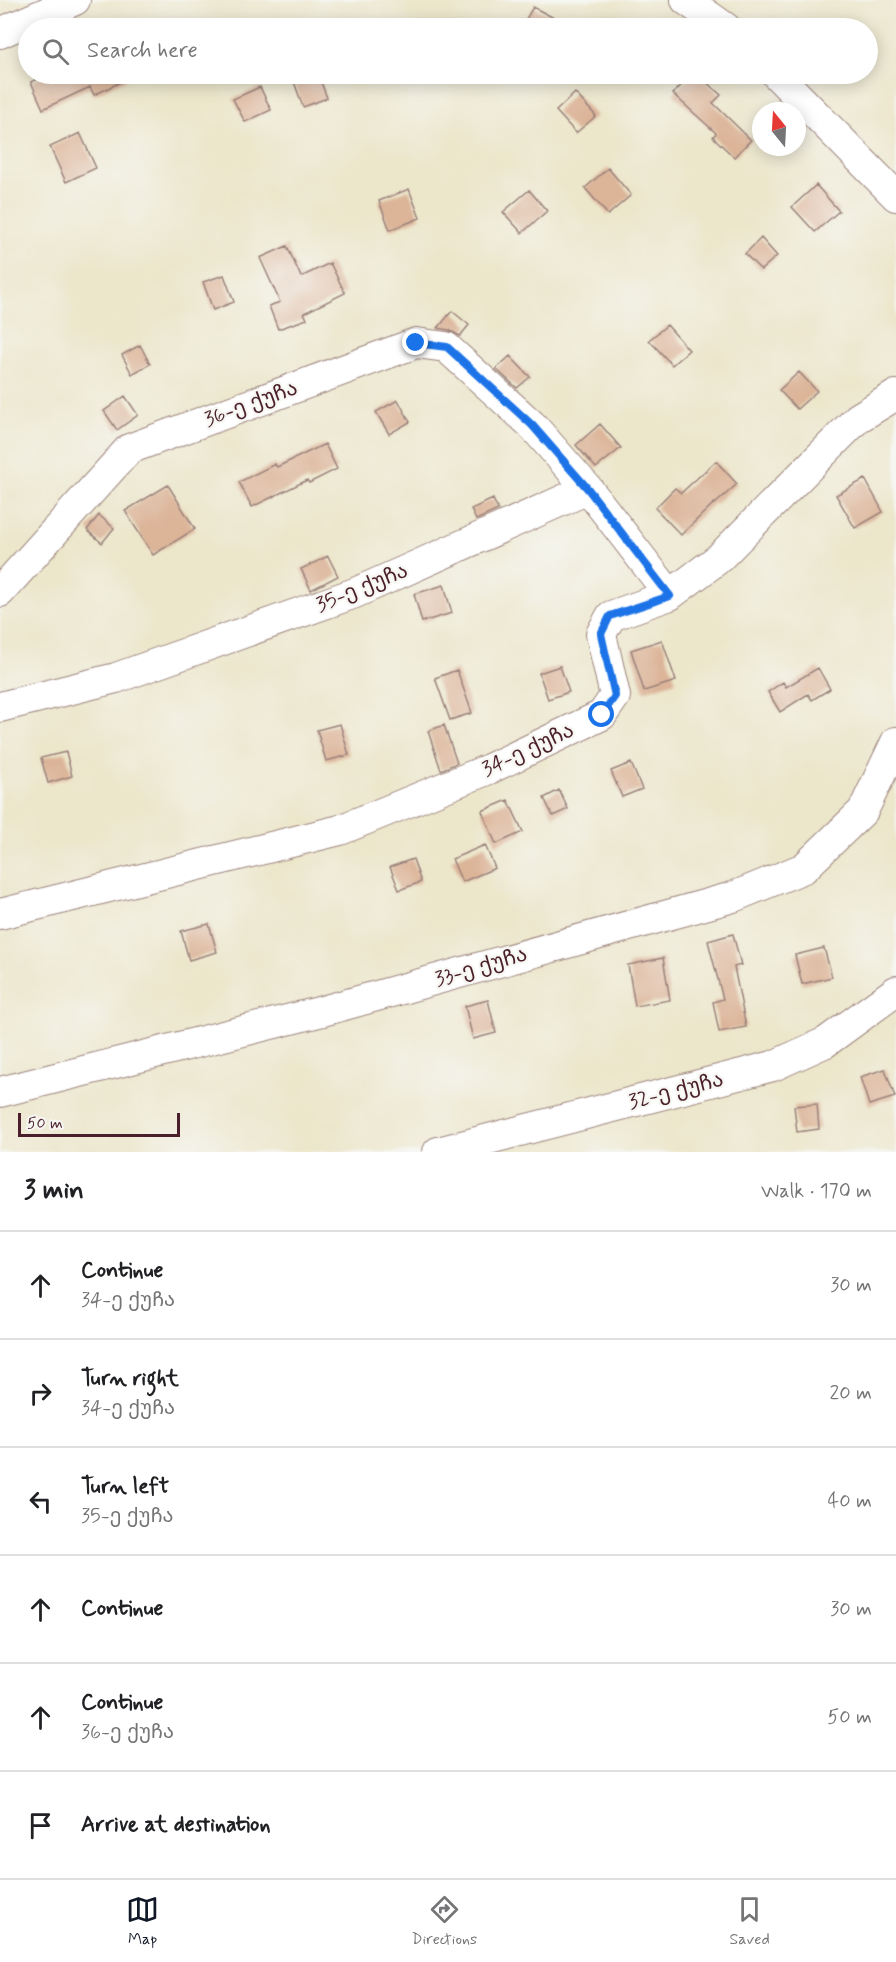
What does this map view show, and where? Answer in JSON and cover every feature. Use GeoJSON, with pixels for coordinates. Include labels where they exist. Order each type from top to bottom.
{"type":"FeatureCollection","features":[{"type":"Feature","properties":{"kind":"street"},"geometry":{"type":"LineString","coordinates":[[34,18],[75,0]]}},
{"type":"Feature","properties":{"kind":"street"},"geometry":{"type":"LineString","coordinates":[[686,0],[712,18]]}},
{"type":"Feature","properties":{"kind":"street"},"geometry":{"type":"LineString","coordinates":[[0,33],[18,25]]}},
{"type":"Feature","properties":{"kind":"street"},"geometry":{"type":"LineString","coordinates":[[786,84],[896,196]]}},
{"type":"Feature","properties":{"kind":"street","name":"36-ე ქუჩა"},"geometry":{"type":"LineString","coordinates":[[0,592],[129,449],[416,343],[447,347],[532,425],[588,489]]}},
{"type":"Feature","properties":{"kind":"street","name":"34-ე ქუჩა"},"geometry":{"type":"LineString","coordinates":[[0,914],[340,830],[489,769],[602,715],[615,696],[601,634],[610,616],[670,596],[718,559],[858,418],[896,395]]}},
{"type":"Feature","properties":{"kind":"street"},"geometry":{"type":"LineString","coordinates":[[588,489],[670,596]]}},
{"type":"Feature","properties":{"kind":"street","name":"35-ე ქუჩა"},"geometry":{"type":"LineString","coordinates":[[0,707],[116,678],[355,593],[588,489]]}},
{"type":"Feature","properties":{"kind":"street","name":"33-ე ქუჩა"},"geometry":{"type":"LineString","coordinates":[[0,1092],[319,1012],[733,897],[804,868],[863,811],[896,742]]}},
{"type":"Feature","properties":{"kind":"street","name":"32-ე ქუჩა"},"geometry":{"type":"LineString","coordinates":[[438,1152],[772,1066],[826,1042],[896,991]]}},
{"type":"Feature","properties":{"kind":"building"},"geometry":{"type":"Polygon","coordinates":[[[533,7],[554,18],[527,18],[533,7]]]}},
{"type":"Feature","properties":{"kind":"building"},"geometry":{"type":"Polygon","coordinates":[[[32,84],[117,84],[94,95],[90,87],[43,109],[32,84]]]}},
{"type":"Feature","properties":{"kind":"building"},"geometry":{"type":"Polygon","coordinates":[[[295,84],[322,84],[327,98],[303,107],[295,84]]]}},
{"type":"Feature","properties":{"kind":"building"},"geometry":{"type":"Polygon","coordinates":[[[682,84],[708,84],[721,95],[713,103],[751,140],[734,157],[713,137],[716,133],[673,94],[682,84]]]}},
{"type":"Feature","properties":{"kind":"building"},"geometry":{"type":"Polygon","coordinates":[[[260,87],[271,110],[245,122],[233,99],[260,87]]]}},
{"type":"Feature","properties":{"kind":"building"},"geometry":{"type":"Polygon","coordinates":[[[575,93],[596,116],[576,133],[556,111],[575,93]]]}},
{"type":"Feature","properties":{"kind":"building"},"geometry":{"type":"Polygon","coordinates":[[[80,133],[96,168],[66,182],[50,147],[80,133]]]}},
{"type":"Feature","properties":{"kind":"building"},"geometry":{"type":"Polygon","coordinates":[[[608,168],[631,195],[608,215],[585,188],[608,168]]]}},
{"type":"Feature","properties":{"kind":"building"},"geometry":{"type":"Polygon","coordinates":[[[816,185],[839,211],[815,232],[792,207],[816,185]]]}},
{"type":"Feature","properties":{"kind":"building"},"geometry":{"type":"Polygon","coordinates":[[[409,189],[420,218],[390,230],[379,201],[409,189]]]}},
{"type":"Feature","properties":{"kind":"building"},"geometry":{"type":"Polygon","coordinates":[[[529,190],[547,211],[522,233],[503,212],[529,190]]]}},
{"type":"Feature","properties":{"kind":"building"},"geometry":{"type":"Polygon","coordinates":[[[761,238],[777,256],[761,270],[745,254],[761,238]]]}},
{"type":"Feature","properties":{"kind":"building"},"geometry":{"type":"Polygon","coordinates":[[[287,246],[301,277],[330,263],[345,293],[304,313],[307,319],[278,329],[269,306],[280,302],[260,258],[287,246]]]}},
{"type":"Feature","properties":{"kind":"building"},"geometry":{"type":"Polygon","coordinates":[[[224,275],[234,302],[213,310],[203,282],[224,275]]]}},
{"type":"Feature","properties":{"kind":"building"},"geometry":{"type":"Polygon","coordinates":[[[452,311],[469,325],[460,336],[449,330],[438,328],[452,311]]]}},
{"type":"Feature","properties":{"kind":"building"},"geometry":{"type":"Polygon","coordinates":[[[667,325],[689,350],[672,365],[649,340],[667,325]]]}},
{"type":"Feature","properties":{"kind":"building"},"geometry":{"type":"Polygon","coordinates":[[[140,345],[150,364],[132,374],[122,355],[140,345]]]}},
{"type":"Feature","properties":{"kind":"building"},"geometry":{"type":"Polygon","coordinates":[[[510,356],[530,377],[517,388],[496,369],[510,356]]]}},
{"type":"Feature","properties":{"kind":"building"},"geometry":{"type":"Polygon","coordinates":[[[799,372],[817,391],[797,409],[779,390],[799,372]]]}},
{"type":"Feature","properties":{"kind":"building"},"geometry":{"type":"Polygon","coordinates":[[[125,396],[138,415],[117,430],[104,411],[125,396]]]}},
{"type":"Feature","properties":{"kind":"building"},"geometry":{"type":"Polygon","coordinates":[[[398,400],[410,422],[389,434],[376,412],[398,400]]]}},
{"type":"Feature","properties":{"kind":"building"},"geometry":{"type":"Polygon","coordinates":[[[600,424],[621,448],[596,468],[576,445],[600,424]]]}},
{"type":"Feature","properties":{"kind":"building"},"geometry":{"type":"Polygon","coordinates":[[[325,444],[337,469],[309,483],[307,480],[252,507],[239,482],[275,464],[277,467],[325,444]]]}},
{"type":"Feature","properties":{"kind":"building"},"geometry":{"type":"Polygon","coordinates":[[[716,461],[737,484],[681,535],[655,508],[675,488],[681,493],[716,461]]]}},
{"type":"Feature","properties":{"kind":"building"},"geometry":{"type":"Polygon","coordinates":[[[865,479],[883,512],[855,528],[836,495],[865,479]]]}},
{"type":"Feature","properties":{"kind":"building"},"geometry":{"type":"Polygon","coordinates":[[[168,485],[195,529],[153,555],[125,511],[168,485]]]}},
{"type":"Feature","properties":{"kind":"building"},"geometry":{"type":"Polygon","coordinates":[[[493,499],[498,510],[476,520],[471,509],[493,499]]]}},
{"type":"Feature","properties":{"kind":"building"},"geometry":{"type":"Polygon","coordinates":[[[99,515],[114,528],[102,543],[87,530],[99,515]]]}},
{"type":"Feature","properties":{"kind":"building"},"geometry":{"type":"Polygon","coordinates":[[[328,556],[338,576],[311,590],[301,569],[328,556]]]}},
{"type":"Feature","properties":{"kind":"building"},"geometry":{"type":"Polygon","coordinates":[[[444,585],[452,613],[422,622],[414,594],[444,585]]]}},
{"type":"Feature","properties":{"kind":"building"},"geometry":{"type":"Polygon","coordinates":[[[662,640],[676,681],[644,691],[631,650],[662,640]]]}},
{"type":"Feature","properties":{"kind":"building"},"geometry":{"type":"Polygon","coordinates":[[[560,666],[569,692],[548,699],[539,673],[560,666]]]}},
{"type":"Feature","properties":{"kind":"building"},"geometry":{"type":"Polygon","coordinates":[[[818,668],[830,689],[812,700],[808,694],[780,712],[768,692],[783,682],[786,687],[818,668]]]}},
{"type":"Feature","properties":{"kind":"building"},"geometry":{"type":"Polygon","coordinates":[[[457,670],[472,713],[450,720],[435,678],[457,670]]]}},
{"type":"Feature","properties":{"kind":"building"},"geometry":{"type":"Polygon","coordinates":[[[340,724],[349,755],[326,761],[317,730],[340,724]]]}},
{"type":"Feature","properties":{"kind":"building"},"geometry":{"type":"Polygon","coordinates":[[[444,725],[457,763],[441,770],[428,731],[444,725]]]}},
{"type":"Feature","properties":{"kind":"building"},"geometry":{"type":"Polygon","coordinates":[[[66,752],[72,776],[48,783],[41,758],[66,752]]]}},
{"type":"Feature","properties":{"kind":"building"},"geometry":{"type":"Polygon","coordinates":[[[631,763],[642,789],[622,797],[611,771],[631,763]]]}},
{"type":"Feature","properties":{"kind":"building"},"geometry":{"type":"Polygon","coordinates":[[[559,790],[568,809],[553,816],[544,798],[559,790]]]}},
{"type":"Feature","properties":{"kind":"building"},"geometry":{"type":"Polygon","coordinates":[[[508,800],[523,832],[496,844],[482,811],[508,800]]]}},
{"type":"Feature","properties":{"kind":"building"},"geometry":{"type":"Polygon","coordinates":[[[485,845],[495,868],[462,882],[452,859],[485,845]]]}},
{"type":"Feature","properties":{"kind":"building"},"geometry":{"type":"Polygon","coordinates":[[[413,859],[421,882],[399,890],[390,867],[413,859]]]}},
{"type":"Feature","properties":{"kind":"building"},"geometry":{"type":"Polygon","coordinates":[[[209,924],[217,952],[189,960],[181,931],[209,924]]]}},
{"type":"Feature","properties":{"kind":"building"},"geometry":{"type":"Polygon","coordinates":[[[733,934],[741,965],[734,967],[746,1027],[719,1032],[713,1002],[723,999],[708,941],[733,934]]]}},
{"type":"Feature","properties":{"kind":"building"},"geometry":{"type":"Polygon","coordinates":[[[824,948],[832,977],[802,984],[795,955],[824,948]]]}},
{"type":"Feature","properties":{"kind":"building"},"geometry":{"type":"Polygon","coordinates":[[[663,958],[670,1000],[635,1006],[628,965],[663,958]]]}},
{"type":"Feature","properties":{"kind":"building"},"geometry":{"type":"Polygon","coordinates":[[[488,1000],[496,1033],[473,1039],[465,1006],[488,1000]]]}},
{"type":"Feature","properties":{"kind":"building"},"geometry":{"type":"Polygon","coordinates":[[[885,1069],[895,1097],[869,1105],[860,1077],[885,1069]]]}},
{"type":"Feature","properties":{"kind":"building"},"geometry":{"type":"Polygon","coordinates":[[[817,1104],[819,1129],[797,1132],[794,1106],[817,1104]]]}},
{"type":"Feature","properties":{"kind":"route"},"geometry":{"type":"LineString","coordinates":[[416,343],[447,347],[532,425],[588,489],[670,596],[610,616],[601,634],[615,696],[602,715]]}}]}
